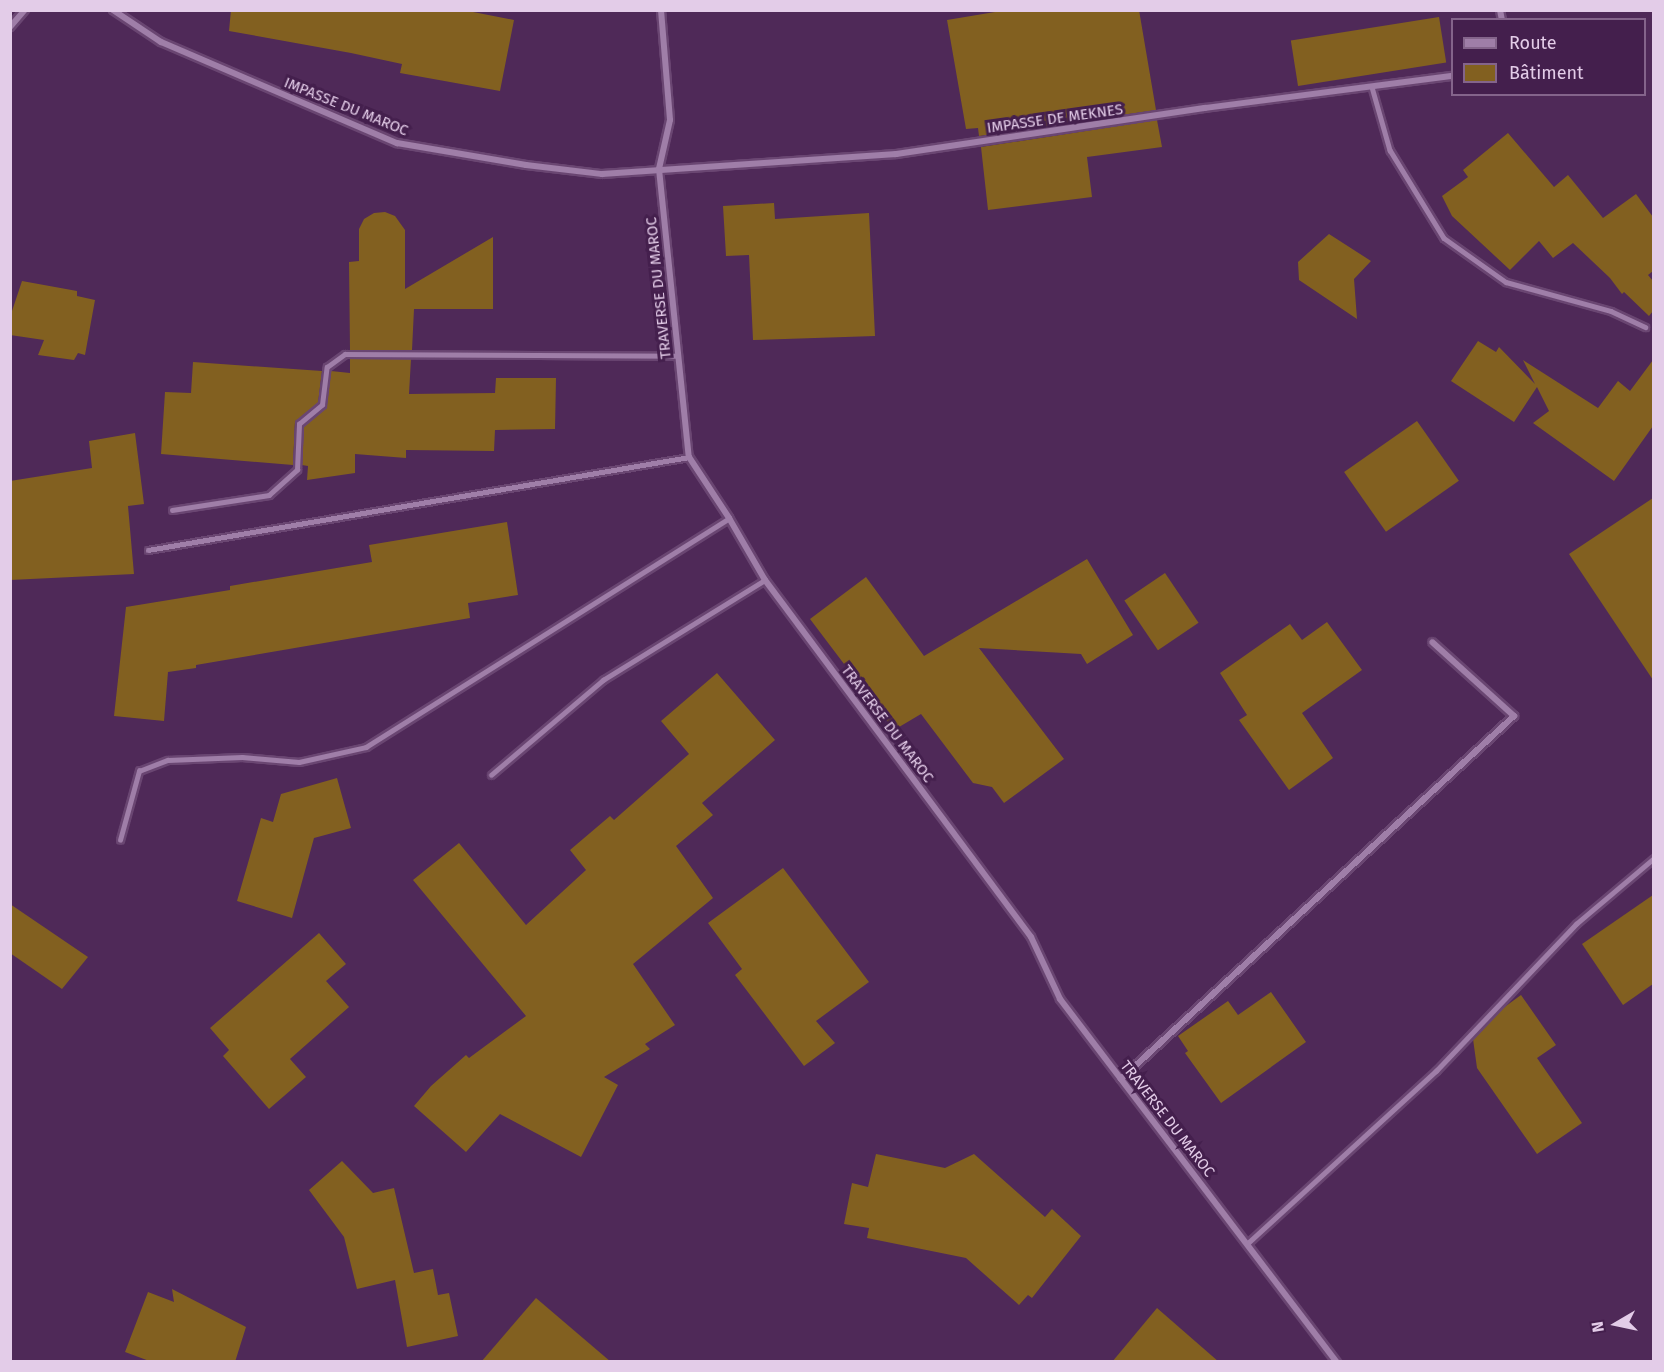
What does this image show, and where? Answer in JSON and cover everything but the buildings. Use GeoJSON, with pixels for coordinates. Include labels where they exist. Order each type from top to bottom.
{"type":"FeatureCollection","features":[{"type":"Feature","properties":{"kind":"street"},"geometry":{"type":"LineString","coordinates":[[10,27],[25,10]]}},
{"type":"Feature","properties":{"kind":"street","name":"IMPASSE DU MAROC"},"geometry":{"type":"LineString","coordinates":[[113,10],[161,42],[397,144],[526,165],[602,174],[659,169]]}},
{"type":"Feature","properties":{"kind":"street","name":"TRAVERSE DU MAROC"},"geometry":{"type":"LineString","coordinates":[[661,10],[670,120],[659,169],[689,457],[729,518],[765,580],[1031,937],[1060,999],[1337,1362]]}},
{"type":"Feature","properties":{"kind":"street","name":"IMPASSE DE MEKNES"},"geometry":{"type":"LineString","coordinates":[[659,169],[896,154],[1451,76]]}},
{"type":"Feature","properties":{"kind":"street"},"geometry":{"type":"LineString","coordinates":[[1122,1079],[1514,716],[1432,642]]}},
{"type":"Feature","properties":{"kind":"lane"},"geometry":{"type":"LineString","coordinates":[[1372,87],[1390,150],[1444,238],[1506,282],[1611,311],[1645,327]]}},
{"type":"Feature","properties":{"kind":"lane"},"geometry":{"type":"LineString","coordinates":[[172,510],[269,495],[297,470],[299,424],[322,405],[327,367],[345,354],[678,356]]}},
{"type":"Feature","properties":{"kind":"lane"},"geometry":{"type":"LineString","coordinates":[[148,550],[689,457]]}},
{"type":"Feature","properties":{"kind":"lane"},"geometry":{"type":"LineString","coordinates":[[120,840],[139,771],[168,760],[242,757],[299,762],[366,747],[729,518]]}},
{"type":"Feature","properties":{"kind":"lane"},"geometry":{"type":"LineString","coordinates":[[491,775],[603,680],[765,580]]}},
{"type":"Feature","properties":{"kind":"lane"},"geometry":{"type":"LineString","coordinates":[[1248,1243],[1436,1071],[1576,924],[1653,858]]}}]}
